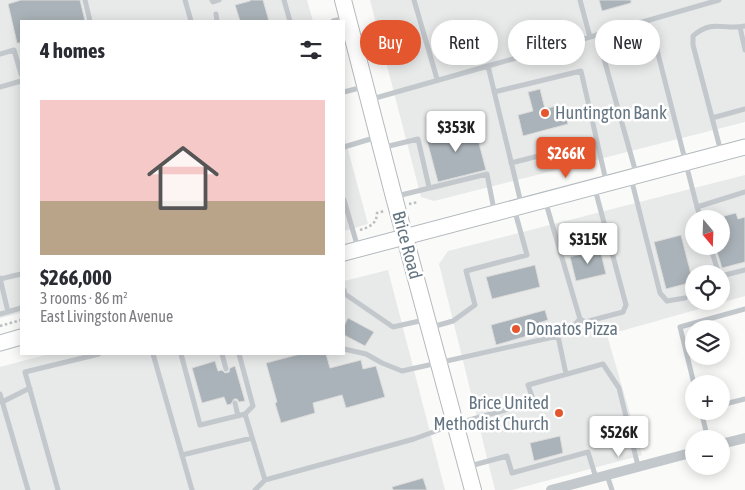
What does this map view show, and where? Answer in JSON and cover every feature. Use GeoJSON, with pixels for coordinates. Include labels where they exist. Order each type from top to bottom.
{"type":"FeatureCollection","features":[{"type":"Feature","properties":{"kind":"main road","name":"Brice Road"},"geometry":{"type":"LineString","coordinates":[[341,19],[343,0]]}},
{"type":"Feature","properties":{"kind":"main road","name":"Brice Road"},"geometry":{"type":"LineString","coordinates":[[345,30],[368,93],[395,202],[473,490]]}},
{"type":"Feature","properties":{"kind":"main road"},"geometry":{"type":"LineString","coordinates":[[351,251],[745,148]]}},
{"type":"Feature","properties":{"kind":"main road"},"geometry":{"type":"LineString","coordinates":[[0,343],[20,337]]}},
{"type":"Feature","properties":{"kind":"street"},"geometry":{"type":"LineString","coordinates":[[730,442],[745,438]]}},
{"type":"Feature","properties":{"kind":"street"},"geometry":{"type":"LineString","coordinates":[[551,490],[685,454]]}},
{"type":"Feature","properties":{"kind":"lane"},"geometry":{"type":"LineString","coordinates":[[85,0],[90,20]]}},
{"type":"Feature","properties":{"kind":"lane"},"geometry":{"type":"LineString","coordinates":[[185,0],[190,20]]}},
{"type":"Feature","properties":{"kind":"lane"},"geometry":{"type":"LineString","coordinates":[[212,0],[213,2],[219,0]]}},
{"type":"Feature","properties":{"kind":"lane"},"geometry":{"type":"LineString","coordinates":[[284,0],[290,20]]}},
{"type":"Feature","properties":{"kind":"lane"},"geometry":{"type":"LineString","coordinates":[[414,0],[437,79]]}},
{"type":"Feature","properties":{"kind":"lane"},"geometry":{"type":"LineString","coordinates":[[580,0],[590,37]]}},
{"type":"Feature","properties":{"kind":"lane"},"geometry":{"type":"LineString","coordinates":[[345,92],[368,93],[437,79],[719,0]]}},
{"type":"Feature","properties":{"kind":"lane"},"geometry":{"type":"LineString","coordinates":[[216,14],[217,20]]}},
{"type":"Feature","properties":{"kind":"lane"},"geometry":{"type":"LineString","coordinates":[[721,153],[693,45],[693,36],[700,30],[712,26],[742,26],[745,50]]}},
{"type":"Feature","properties":{"kind":"lane"},"geometry":{"type":"LineString","coordinates":[[685,298],[667,301],[660,293],[634,177],[604,59],[656,46],[698,210]]}},
{"type":"Feature","properties":{"kind":"lane"},"geometry":{"type":"LineString","coordinates":[[0,54],[14,50],[20,71]]}},
{"type":"Feature","properties":{"kind":"lane"},"geometry":{"type":"LineString","coordinates":[[345,294],[393,328],[453,321],[475,305],[466,271],[527,255],[512,163],[488,66]]}},
{"type":"Feature","properties":{"kind":"lane"},"geometry":{"type":"LineString","coordinates":[[494,92],[581,71],[597,141],[601,185],[626,305],[623,312],[585,322],[580,319],[545,200]]}},
{"type":"Feature","properties":{"kind":"lane"},"geometry":{"type":"LineString","coordinates":[[0,87],[20,81]]}},
{"type":"Feature","properties":{"kind":"lane"},"geometry":{"type":"LineString","coordinates":[[712,118],[745,109]]}},
{"type":"Feature","properties":{"kind":"lane"},"geometry":{"type":"LineString","coordinates":[[345,147],[418,139],[429,187]]}},
{"type":"Feature","properties":{"kind":"lane"},"geometry":{"type":"LineString","coordinates":[[512,163],[597,141]]}},
{"type":"Feature","properties":{"kind":"lane"},"geometry":{"type":"LineString","coordinates":[[395,202],[429,187],[486,174],[495,213]]}},
{"type":"Feature","properties":{"kind":"lane"},"geometry":{"type":"LineString","coordinates":[[697,207],[745,192]]}},
{"type":"Feature","properties":{"kind":"lane"},"geometry":{"type":"LineString","coordinates":[[346,215],[353,232],[351,251]]}},
{"type":"Feature","properties":{"kind":"lane"},"geometry":{"type":"LineString","coordinates":[[730,273],[745,270]]}},
{"type":"Feature","properties":{"kind":"lane"},"geometry":{"type":"LineString","coordinates":[[8,312],[0,279],[20,274]]}},
{"type":"Feature","properties":{"kind":"lane"},"geometry":{"type":"LineString","coordinates":[[0,314],[20,308]]}},
{"type":"Feature","properties":{"kind":"lane"},"geometry":{"type":"LineString","coordinates":[[692,375],[680,327],[745,309]]}},
{"type":"Feature","properties":{"kind":"lane"},"geometry":{"type":"LineString","coordinates":[[345,349],[366,354],[402,371],[558,336],[571,329],[580,319]]}},
{"type":"Feature","properties":{"kind":"lane"},"geometry":{"type":"LineString","coordinates":[[558,336],[566,374]]}},
{"type":"Feature","properties":{"kind":"lane"},"geometry":{"type":"LineString","coordinates":[[58,490],[25,372],[95,355]]}},
{"type":"Feature","properties":{"kind":"lane"},"geometry":{"type":"LineString","coordinates":[[153,355],[192,490]]}},
{"type":"Feature","properties":{"kind":"lane"},"geometry":{"type":"LineString","coordinates":[[181,355],[200,425],[245,414],[253,406],[239,355]]}},
{"type":"Feature","properties":{"kind":"lane"},"geometry":{"type":"LineString","coordinates":[[222,355],[226,369]]}},
{"type":"Feature","properties":{"kind":"lane"},"geometry":{"type":"LineString","coordinates":[[255,490],[265,480],[414,439],[455,424],[534,402],[528,385],[603,364],[619,388],[638,466]]}},
{"type":"Feature","properties":{"kind":"lane"},"geometry":{"type":"LineString","coordinates":[[28,490],[1,398],[30,388]]}},
{"type":"Feature","properties":{"kind":"lane"},"geometry":{"type":"LineString","coordinates":[[730,403],[745,399]]}},
{"type":"Feature","properties":{"kind":"lane"},"geometry":{"type":"LineString","coordinates":[[234,404],[238,416]]}},
{"type":"Feature","properties":{"kind":"lane"},"geometry":{"type":"LineString","coordinates":[[245,414],[265,480]]}},
{"type":"Feature","properties":{"kind":"lane"},"geometry":{"type":"LineString","coordinates":[[182,456],[252,438]]}},
{"type":"Feature","properties":{"kind":"lane"},"geometry":{"type":"LineString","coordinates":[[467,467],[507,456],[512,473],[588,452],[596,478]]}},
{"type":"Feature","properties":{"kind":"lane"},"geometry":{"type":"LineString","coordinates":[[607,474],[612,490]]}},
{"type":"Feature","properties":{"kind":"path"},"geometry":{"type":"LineString","coordinates":[[353,232],[371,226],[377,218],[377,213],[395,202],[418,202]]}},
{"type":"Feature","properties":{"kind":"path"},"geometry":{"type":"LineString","coordinates":[[0,326],[20,320]]}},
{"type":"Feature","properties":{"kind":"shaded area"},"geometry":{"type":"Polygon","coordinates":[[[0,0],[307,0],[313,20],[20,20],[20,313],[0,318],[0,0]]]}},
{"type":"Feature","properties":{"kind":"shaded area"},"geometry":{"type":"Polygon","coordinates":[[[370,0],[745,0],[745,122],[434,201],[421,197],[387,65],[421,65],[421,20],[375,20],[370,0]]]}},
{"type":"Feature","properties":{"kind":"shaded area"},"geometry":{"type":"Polygon","coordinates":[[[345,139],[368,224],[345,231],[345,139]]]}},
{"type":"Feature","properties":{"kind":"shaded area"},"geometry":{"type":"Polygon","coordinates":[[[745,175],[745,296],[730,300],[730,265],[685,265],[685,310],[695,310],[607,335],[642,455],[512,490],[495,490],[439,264],[448,251],[745,175]]]}},
{"type":"Feature","properties":{"kind":"shaded area"},"geometry":{"type":"Polygon","coordinates":[[[388,270],[445,490],[0,490],[0,367],[45,355],[345,355],[345,281],[388,270]]]}},
{"type":"Feature","properties":{"kind":"building"},"geometry":{"type":"Polygon","coordinates":[[[21,0],[80,0],[85,20],[20,20],[20,43],[17,43],[8,4],[21,0]]]}},
{"type":"Feature","properties":{"kind":"building"},"geometry":{"type":"Polygon","coordinates":[[[263,0],[269,20],[240,20],[235,5],[263,0]]]}},
{"type":"Feature","properties":{"kind":"building"},"geometry":{"type":"Polygon","coordinates":[[[599,0],[631,0],[631,3],[602,11],[599,0]]]}},
{"type":"Feature","properties":{"kind":"building","name":"Huntington Bank"},"geometry":{"type":"Polygon","coordinates":[[[540,89],[545,109],[563,104],[568,124],[523,136],[518,115],[533,111],[528,92],[540,89]]]}},
{"type":"Feature","properties":{"kind":"building"},"geometry":{"type":"Polygon","coordinates":[[[474,124],[486,170],[438,182],[426,137],[474,124]]]}},
{"type":"Feature","properties":{"kind":"building"},"geometry":{"type":"Polygon","coordinates":[[[736,213],[738,219],[745,217],[745,262],[730,266],[721,265],[718,255],[730,255],[730,214],[736,213]]]}},
{"type":"Feature","properties":{"kind":"building"},"geometry":{"type":"Polygon","coordinates":[[[681,235],[689,265],[685,265],[685,284],[666,289],[654,242],[681,235]]]}},
{"type":"Feature","properties":{"kind":"building"},"geometry":{"type":"Polygon","coordinates":[[[600,249],[606,274],[576,281],[570,257],[600,249]]]}},
{"type":"Feature","properties":{"kind":"building"},"geometry":{"type":"Polygon","coordinates":[[[535,265],[540,287],[492,299],[486,277],[535,265]]]}},
{"type":"Feature","properties":{"kind":"building","name":"Donatos Pizza"},"geometry":{"type":"Polygon","coordinates":[[[545,310],[548,320],[539,323],[541,332],[496,345],[491,325],[545,310]]]}},
{"type":"Feature","properties":{"kind":"building"},"geometry":{"type":"Polygon","coordinates":[[[348,318],[374,332],[365,346],[345,336],[345,324],[348,318]]]}},
{"type":"Feature","properties":{"kind":"building"},"geometry":{"type":"Polygon","coordinates":[[[296,355],[326,355],[330,368],[361,360],[363,369],[376,366],[385,397],[346,408],[342,395],[313,403],[315,413],[281,423],[266,363],[296,355]]]}},
{"type":"Feature","properties":{"kind":"building"},"geometry":{"type":"Polygon","coordinates":[[[215,361],[218,371],[222,370],[225,373],[235,366],[245,401],[239,402],[237,399],[234,399],[231,404],[227,405],[224,397],[202,403],[192,368],[215,361]]]}},
{"type":"Feature","properties":{"kind":"building"},"geometry":{"type":"Polygon","coordinates":[[[560,436],[563,453],[534,461],[530,443],[560,436]]]}},
{"type":"Feature","properties":{"kind":"building"},"geometry":{"type":"Polygon","coordinates":[[[423,478],[427,490],[393,490],[392,487],[423,478]]]}},
{"type":"Feature","properties":{"kind":"place","name":"Huntington Bank"},"geometry":{"type":"Point","coordinates":[545,113]}},
{"type":"Feature","properties":{"kind":"place","name":"Donatos Pizza"},"geometry":{"type":"Point","coordinates":[516,329]}},
{"type":"Feature","properties":{"kind":"place","name":"Brice United Methodist Church"},"geometry":{"type":"Point","coordinates":[559,413]}}]}
